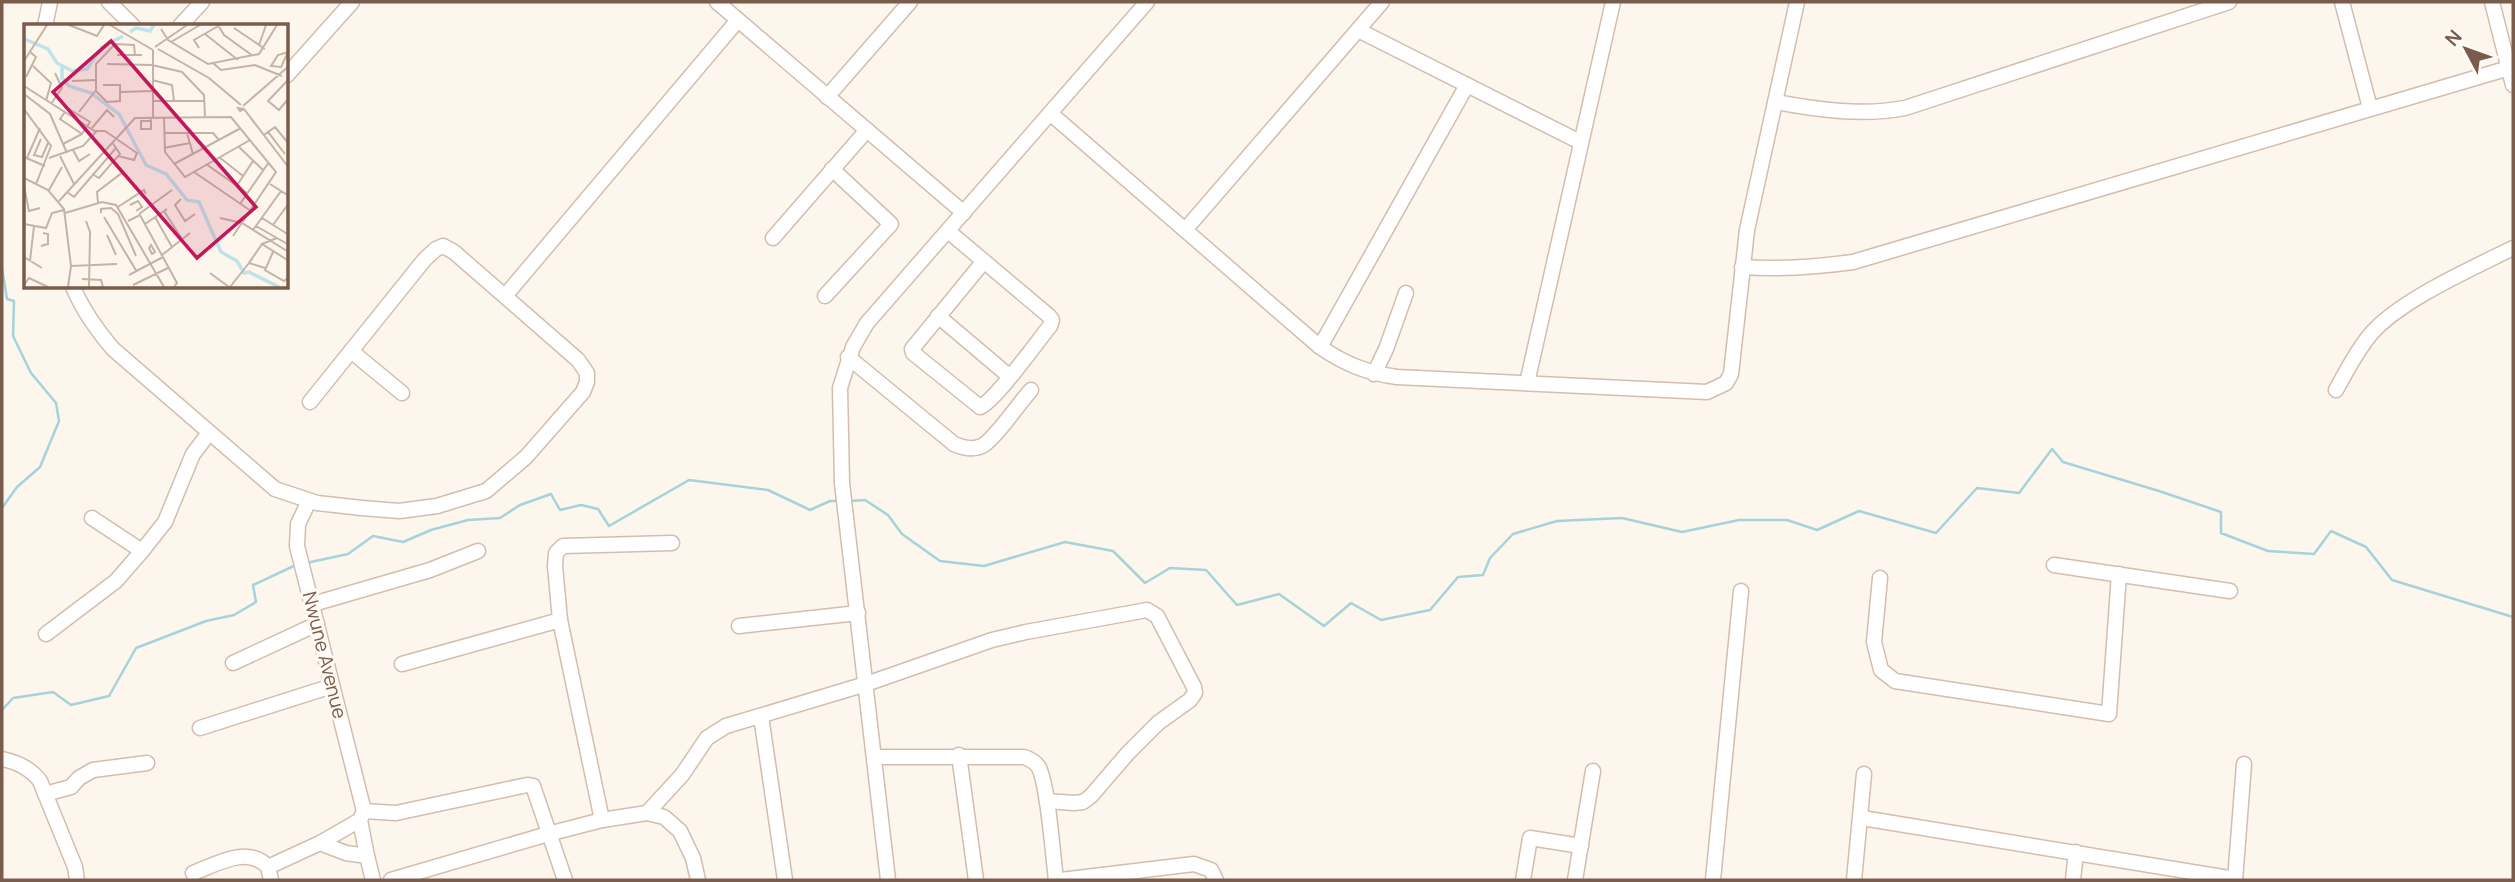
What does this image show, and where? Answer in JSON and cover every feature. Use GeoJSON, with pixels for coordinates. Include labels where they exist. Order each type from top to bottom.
{"type":"FeatureCollection","features":[{"type":"Feature","properties":{"kind":"street"},"geometry":{"type":"LineString","coordinates":[[45,24],[50,2]]}},
{"type":"Feature","properties":{"kind":"street"},"geometry":{"type":"LineString","coordinates":[[109,2],[131,24]]}},
{"type":"Feature","properties":{"kind":"street"},"geometry":{"type":"LineString","coordinates":[[182,24],[202,2]]}},
{"type":"Feature","properties":{"kind":"street"},"geometry":{"type":"LineString","coordinates":[[289,73],[352,2]]}},
{"type":"Feature","properties":{"kind":"street"},"geometry":{"type":"LineString","coordinates":[[716,2],[964,213]]}},
{"type":"Feature","properties":{"kind":"street"},"geometry":{"type":"LineString","coordinates":[[827,97],[909,2]]}},
{"type":"Feature","properties":{"kind":"street"},"geometry":{"type":"LineString","coordinates":[[888,880],[842,483],[839,398],[848,357],[867,324],[1147,2]]}},
{"type":"Feature","properties":{"kind":"street"},"geometry":{"type":"LineString","coordinates":[[1185,230],[1382,2]]}},
{"type":"Feature","properties":{"kind":"street"},"geometry":{"type":"LineString","coordinates":[[1527,383],[1613,2]]}},
{"type":"Feature","properties":{"kind":"street"},"geometry":{"type":"LineString","coordinates":[[1050,113],[1320,347],[1349,365],[1374,374],[1397,377],[1707,392],[1726,383],[1731,374],[1742,267],[1755,185],[1797,2]]}},
{"type":"Feature","properties":{"kind":"street"},"geometry":{"type":"LineString","coordinates":[[1776,102],[1823,110],[1864,113],[1905,108],[2189,8],[2229,2]]}},
{"type":"Feature","properties":{"kind":"street"},"geometry":{"type":"LineString","coordinates":[[2342,2],[2370,108]]}},
{"type":"Feature","properties":{"kind":"street"},"geometry":{"type":"LineString","coordinates":[[2492,2],[2513,85]]}},
{"type":"Feature","properties":{"kind":"street"},"geometry":{"type":"LineString","coordinates":[[505,296],[738,20]]}},
{"type":"Feature","properties":{"kind":"street"},"geometry":{"type":"LineString","coordinates":[[1358,30],[1580,142]]}},
{"type":"Feature","properties":{"kind":"street"},"geometry":{"type":"LineString","coordinates":[[1742,267],[1774,269],[1853,262],[2509,68]]}},
{"type":"Feature","properties":{"kind":"street"},"geometry":{"type":"LineString","coordinates":[[1320,347],[1467,85]]}},
{"type":"Feature","properties":{"kind":"street"},"geometry":{"type":"LineString","coordinates":[[773,238],[867,130]]}},
{"type":"Feature","properties":{"kind":"street"},"geometry":{"type":"LineString","coordinates":[[825,296],[891,223],[832,169]]}},
{"type":"Feature","properties":{"kind":"street"},"geometry":{"type":"LineString","coordinates":[[947,231],[984,261],[1052,320],[1051,326],[987,404],[980,407],[913,353],[913,345],[984,261]]}},
{"type":"Feature","properties":{"kind":"street"},"geometry":{"type":"LineString","coordinates":[[74,289],[97,331],[113,349],[275,489],[309,501],[399,512],[437,506],[486,491],[526,457],[583,392],[587,373],[565,346],[454,252],[443,247],[436,249],[425,259],[310,402]]}},
{"type":"Feature","properties":{"kind":"street"},"geometry":{"type":"LineString","coordinates":[[2336,390],[2371,333],[2393,315],[2430,290],[2513,248]]}},
{"type":"Feature","properties":{"kind":"street"},"geometry":{"type":"LineString","coordinates":[[1374,374],[1406,293]]}},
{"type":"Feature","properties":{"kind":"street"},"geometry":{"type":"LineString","coordinates":[[938,316],[1009,376]]}},
{"type":"Feature","properties":{"kind":"street"},"geometry":{"type":"LineString","coordinates":[[351,351],[402,393]]}},
{"type":"Feature","properties":{"kind":"street"},"geometry":{"type":"LineString","coordinates":[[848,357],[962,448],[975,448],[988,441],[1031,390]]}},
{"type":"Feature","properties":{"kind":"street"},"geometry":{"type":"LineString","coordinates":[[46,634],[116,581],[142,551],[165,522],[194,454],[209,433]]}},
{"type":"Feature","properties":{"kind":"street","name":"Nwune Avenue"},"geometry":{"type":"LineString","coordinates":[[309,501],[298,524],[297,546],[362,816],[373,880]]}},
{"type":"Feature","properties":{"kind":"street"},"geometry":{"type":"LineString","coordinates":[[92,518],[142,551]]}},
{"type":"Feature","properties":{"kind":"street"},"geometry":{"type":"LineString","coordinates":[[602,820],[560,620],[556,553],[563,546],[672,543]]}},
{"type":"Feature","properties":{"kind":"street"},"geometry":{"type":"LineString","coordinates":[[313,604],[430,570],[478,551]]}},
{"type":"Feature","properties":{"kind":"street"},"geometry":{"type":"LineString","coordinates":[[2053,565],[2230,591]]}},
{"type":"Feature","properties":{"kind":"street"},"geometry":{"type":"LineString","coordinates":[[1880,578],[1874,642],[1881,670],[1895,681],[2109,714],[2119,574]]}},
{"type":"Feature","properties":{"kind":"street"},"geometry":{"type":"LineString","coordinates":[[1713,880],[1741,591]]}},
{"type":"Feature","properties":{"kind":"street"},"geometry":{"type":"LineString","coordinates":[[647,813],[682,775],[707,738],[726,726],[1015,635],[1147,610],[1153,613],[1188,675],[1195,694],[1135,745],[1083,802],[1047,801]]}},
{"type":"Feature","properties":{"kind":"street"},"geometry":{"type":"LineString","coordinates":[[739,626],[858,613]]}},
{"type":"Feature","properties":{"kind":"street"},"geometry":{"type":"LineString","coordinates":[[402,664],[560,620]]}},
{"type":"Feature","properties":{"kind":"street"},"geometry":{"type":"LineString","coordinates":[[233,663],[317,624]]}},
{"type":"Feature","properties":{"kind":"street"},"geometry":{"type":"LineString","coordinates":[[200,728],[332,687]]}},
{"type":"Feature","properties":{"kind":"street"},"geometry":{"type":"LineString","coordinates":[[761,716],[785,880]]}},
{"type":"Feature","properties":{"kind":"street"},"geometry":{"type":"LineString","coordinates":[[875,757],[959,755],[1024,757],[1033,761],[1040,768],[1059,880],[1194,864],[1211,870],[1216,880]]}},
{"type":"Feature","properties":{"kind":"street"},"geometry":{"type":"LineString","coordinates":[[959,755],[976,880]]}},
{"type":"Feature","properties":{"kind":"street"},"geometry":{"type":"LineString","coordinates":[[2,759],[34,773],[75,867],[77,880]]}},
{"type":"Feature","properties":{"kind":"street"},"geometry":{"type":"LineString","coordinates":[[45,794],[71,787],[79,778],[93,770],[147,763]]}},
{"type":"Feature","properties":{"kind":"street"},"geometry":{"type":"LineString","coordinates":[[1862,818],[2235,880],[2244,764]]}},
{"type":"Feature","properties":{"kind":"street"},"geometry":{"type":"LineString","coordinates":[[1575,880],[1593,771]]}},
{"type":"Feature","properties":{"kind":"street"},"geometry":{"type":"LineString","coordinates":[[1854,880],[1862,818],[1864,774]]}},
{"type":"Feature","properties":{"kind":"street"},"geometry":{"type":"LineString","coordinates":[[193,873],[243,855],[253,856],[270,874],[362,816],[396,813],[527,785],[536,790],[565,880]]}},
{"type":"Feature","properties":{"kind":"street"},"geometry":{"type":"LineString","coordinates":[[391,880],[548,834],[602,820],[647,813],[664,817],[680,831],[693,858],[698,880]]}},
{"type":"Feature","properties":{"kind":"street"},"geometry":{"type":"LineString","coordinates":[[1523,880],[1530,838],[1581,846]]}},
{"type":"Feature","properties":{"kind":"street"},"geometry":{"type":"LineString","coordinates":[[320,843],[346,853],[367,856]]}},
{"type":"Feature","properties":{"kind":"street"},"geometry":{"type":"LineString","coordinates":[[2073,880],[2076,852]]}},
{"type":"Feature","properties":{"kind":"waterway"},"geometry":{"type":"LineString","coordinates":[[2,268],[7,299],[14,301],[13,336],[31,373],[56,403],[59,421],[40,467],[17,487],[2,508]]}},
{"type":"Feature","properties":{"kind":"waterway"},"geometry":{"type":"LineString","coordinates":[[850,501],[865,500],[888,515],[902,534],[940,561],[984,566],[1065,542],[1113,551],[1145,583],[1170,568],[1206,570],[1237,605],[1279,594],[1324,626],[1351,603],[1381,620],[1430,610],[1458,577],[1483,575],[1490,558],[1513,534],[1557,521],[1622,518],[1682,532],[1739,520],[1787,520],[1817,530],[1859,511],[1936,533],[1977,488],[2019,493],[2052,449],[2063,462],[2221,512],[2221,533],[2268,551],[2314,554],[2331,531],[2366,547],[2392,580],[2513,617]]}},
{"type":"Feature","properties":{"kind":"waterway"},"geometry":{"type":"LineString","coordinates":[[306,563],[348,554],[373,536],[403,542],[431,530],[468,520],[500,518],[520,505],[551,494],[560,510],[581,505],[598,509],[609,526],[689,480],[768,490],[810,510],[830,501],[839,501]]}},
{"type":"Feature","properties":{"kind":"waterway"},"geometry":{"type":"LineString","coordinates":[[2,710],[13,698],[53,692],[71,705],[109,696],[136,648],[206,621],[234,615],[256,602],[253,585],[296,565]]}}]}
